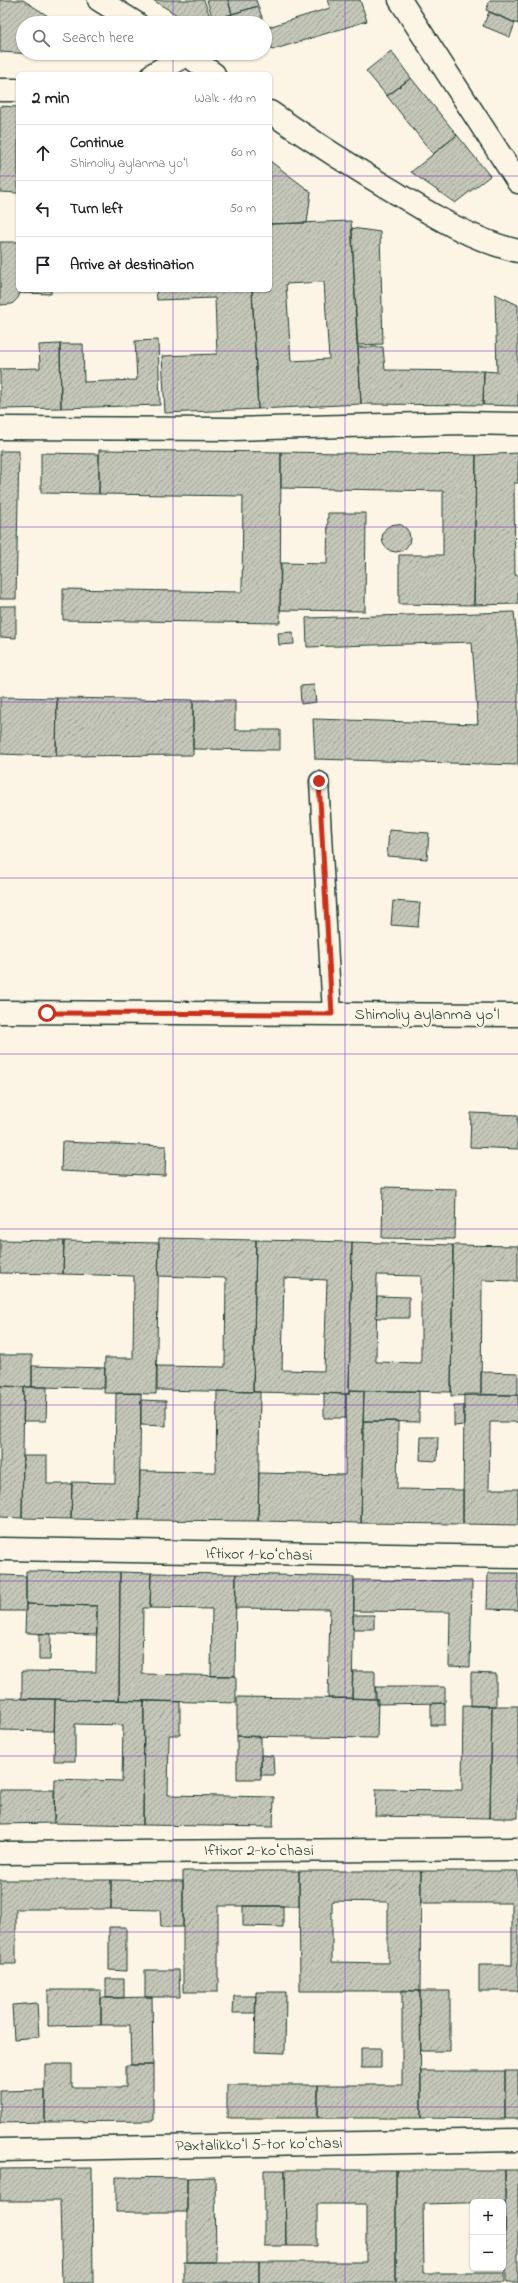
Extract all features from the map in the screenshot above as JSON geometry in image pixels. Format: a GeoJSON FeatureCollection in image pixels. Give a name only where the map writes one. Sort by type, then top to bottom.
{"type":"FeatureCollection","features":[{"type":"Feature","properties":{"kind":"street"},"geometry":{"type":"LineString","coordinates":[[99,0],[125,16]]}},
{"type":"Feature","properties":{"kind":"street"},"geometry":{"type":"LineString","coordinates":[[400,0],[518,182]]}},
{"type":"Feature","properties":{"kind":"street"},"geometry":{"type":"LineString","coordinates":[[156,72],[175,60]]}},
{"type":"Feature","properties":{"kind":"street"},"geometry":{"type":"LineString","coordinates":[[194,60],[211,72]]}},
{"type":"Feature","properties":{"kind":"street"},"geometry":{"type":"LineString","coordinates":[[0,90],[16,90]]}},
{"type":"Feature","properties":{"kind":"street"},"geometry":{"type":"LineString","coordinates":[[272,113],[330,153],[426,211],[472,236],[518,251]]}},
{"type":"Feature","properties":{"kind":"street"},"geometry":{"type":"LineString","coordinates":[[0,428],[233,429],[461,423],[518,424]]}},
{"type":"Feature","properties":{"kind":"street","name":"Shimoliy aylanma yoʻl"},"geometry":{"type":"LineString","coordinates":[[0,1012],[518,1015]]}},
{"type":"Feature","properties":{"kind":"street","name":"Iftixor 1-koʻchasi"},"geometry":{"type":"LineString","coordinates":[[0,1550],[518,1557]]}},
{"type":"Feature","properties":{"kind":"street","name":"Iftixor 2-koʻchasi"},"geometry":{"type":"LineString","coordinates":[[0,1853],[518,1849]]}},
{"type":"Feature","properties":{"kind":"street","name":"Paxtalikkoʻl 5-tor koʻchasi"},"geometry":{"type":"LineString","coordinates":[[0,2150],[518,2140]]}},
{"type":"Feature","properties":{"kind":"lane"},"geometry":{"type":"LineString","coordinates":[[319,781],[332,1014]]}},
{"type":"Feature","properties":{"kind":"building"},"geometry":{"type":"Polygon","coordinates":[[[0,0],[23,0],[48,16],[16,16],[16,53],[0,52],[0,0]]]}},
{"type":"Feature","properties":{"kind":"building"},"geometry":{"type":"Polygon","coordinates":[[[153,0],[204,0],[210,16],[179,16],[153,0]]]}},
{"type":"Feature","properties":{"kind":"building"},"geometry":{"type":"Polygon","coordinates":[[[207,0],[228,0],[232,14],[226,16],[212,16],[207,0]]]}},
{"type":"Feature","properties":{"kind":"building"},"geometry":{"type":"Polygon","coordinates":[[[228,0],[256,0],[258,6],[232,14],[228,0]]]}},
{"type":"Feature","properties":{"kind":"building"},"geometry":{"type":"Polygon","coordinates":[[[327,0],[360,0],[367,21],[272,50],[272,26],[330,8],[327,0]]]}},
{"type":"Feature","properties":{"kind":"building"},"geometry":{"type":"Polygon","coordinates":[[[490,0],[518,0],[518,24],[486,10],[490,0]]]}},
{"type":"Feature","properties":{"kind":"building"},"geometry":{"type":"Polygon","coordinates":[[[258,6],[262,16],[226,16],[258,6]]]}},
{"type":"Feature","properties":{"kind":"building"},"geometry":{"type":"Polygon","coordinates":[[[489,12],[515,23],[510,37],[483,26],[489,12]]]}},
{"type":"Feature","properties":{"kind":"building"},"geometry":{"type":"Polygon","coordinates":[[[391,51],[411,78],[387,96],[366,71],[391,51]]]}},
{"type":"Feature","properties":{"kind":"building"},"geometry":{"type":"Polygon","coordinates":[[[411,78],[457,135],[433,154],[387,96],[411,78]]]}},
{"type":"Feature","properties":{"kind":"building"},"geometry":{"type":"Polygon","coordinates":[[[0,106],[16,107],[16,193],[0,192],[0,106]]]}},
{"type":"Feature","properties":{"kind":"building"},"geometry":{"type":"Polygon","coordinates":[[[457,135],[490,176],[455,203],[411,172],[457,135]]]}},
{"type":"Feature","properties":{"kind":"building"},"geometry":{"type":"Polygon","coordinates":[[[272,163],[311,192],[307,223],[272,224],[272,163]]]}},
{"type":"Feature","properties":{"kind":"building"},"geometry":{"type":"Polygon","coordinates":[[[351,221],[361,404],[258,409],[252,292],[272,292],[272,224],[351,221]],[[324,282],[286,284],[291,361],[329,359],[324,282]]]}},
{"type":"Feature","properties":{"kind":"building"},"geometry":{"type":"Polygon","coordinates":[[[352,228],[380,232],[383,344],[357,345],[352,228]]]}},
{"type":"Feature","properties":{"kind":"building"},"geometry":{"type":"Polygon","coordinates":[[[0,242],[16,242],[16,292],[51,292],[51,294],[20,293],[18,298],[12,304],[0,305],[0,242]]]}},
{"type":"Feature","properties":{"kind":"building"},"geometry":{"type":"Polygon","coordinates":[[[156,292],[252,292],[258,409],[165,413],[162,356],[217,354],[215,298],[157,300],[156,292]]]}},
{"type":"Feature","properties":{"kind":"building"},"geometry":{"type":"Polygon","coordinates":[[[495,294],[518,305],[518,406],[483,405],[484,371],[497,372],[495,294]]]}},
{"type":"Feature","properties":{"kind":"building"},"geometry":{"type":"Polygon","coordinates":[[[158,340],[160,405],[61,408],[60,344],[83,344],[84,382],[137,380],[135,341],[158,340]]]}},
{"type":"Feature","properties":{"kind":"building"},"geometry":{"type":"Polygon","coordinates":[[[60,344],[61,408],[0,409],[0,369],[40,368],[39,345],[60,344]]]}},
{"type":"Feature","properties":{"kind":"building"},"geometry":{"type":"Polygon","coordinates":[[[358,347],[383,347],[385,370],[484,371],[483,405],[361,404],[358,347]]]}},
{"type":"Feature","properties":{"kind":"building"},"geometry":{"type":"Polygon","coordinates":[[[99,450],[281,452],[280,623],[63,620],[63,589],[242,592],[243,496],[99,494],[99,450]]]}},
{"type":"Feature","properties":{"kind":"building"},"geometry":{"type":"Polygon","coordinates":[[[0,451],[19,451],[16,599],[0,599],[0,451]]]}},
{"type":"Feature","properties":{"kind":"building"},"geometry":{"type":"Polygon","coordinates":[[[281,452],[476,455],[474,605],[399,604],[399,555],[443,555],[443,491],[281,488],[281,452]]]}},
{"type":"Feature","properties":{"kind":"building"},"geometry":{"type":"Polygon","coordinates":[[[41,453],[99,454],[99,494],[41,493],[41,453]]]}},
{"type":"Feature","properties":{"kind":"building"},"geometry":{"type":"Polygon","coordinates":[[[518,453],[518,483],[514,483],[515,575],[518,575],[518,604],[474,605],[476,455],[518,453]]]}},
{"type":"Feature","properties":{"kind":"building"},"geometry":{"type":"Polygon","coordinates":[[[328,513],[366,513],[365,611],[280,610],[281,563],[327,564],[328,513]]]}},
{"type":"Feature","properties":{"kind":"building"},"geometry":{"type":"Polygon","coordinates":[[[396,524],[406,528],[410,538],[406,548],[396,552],[386,548],[382,538],[386,528],[396,524]]]}},
{"type":"Feature","properties":{"kind":"building"},"geometry":{"type":"Polygon","coordinates":[[[0,606],[16,606],[16,638],[0,637],[0,606]]]}},
{"type":"Feature","properties":{"kind":"building"},"geometry":{"type":"Polygon","coordinates":[[[514,612],[518,647],[518,765],[315,759],[313,719],[478,724],[472,642],[307,647],[306,618],[514,612]]]}},
{"type":"Feature","properties":{"kind":"building"},"geometry":{"type":"Polygon","coordinates":[[[293,632],[294,644],[279,645],[278,633],[293,632]]]}},
{"type":"Feature","properties":{"kind":"building"},"geometry":{"type":"Polygon","coordinates":[[[314,685],[316,702],[301,704],[300,686],[314,685]]]}},
{"type":"Feature","properties":{"kind":"building"},"geometry":{"type":"Polygon","coordinates":[[[0,697],[57,698],[56,756],[0,754],[0,697]]]}},
{"type":"Feature","properties":{"kind":"building"},"geometry":{"type":"Polygon","coordinates":[[[57,698],[193,700],[193,755],[56,756],[57,698]]]}},
{"type":"Feature","properties":{"kind":"building"},"geometry":{"type":"Polygon","coordinates":[[[193,700],[235,700],[235,730],[280,730],[280,750],[193,749],[193,700]]]}},
{"type":"Feature","properties":{"kind":"building"},"geometry":{"type":"Polygon","coordinates":[[[389,830],[429,833],[427,859],[387,856],[389,830]]]}},
{"type":"Feature","properties":{"kind":"building"},"geometry":{"type":"Polygon","coordinates":[[[393,901],[420,903],[418,927],[391,925],[393,901]]]}},
{"type":"Feature","properties":{"kind":"building"},"geometry":{"type":"Polygon","coordinates":[[[471,1113],[518,1115],[518,1149],[470,1147],[471,1113]]]}},
{"type":"Feature","properties":{"kind":"building"},"geometry":{"type":"Polygon","coordinates":[[[62,1142],[166,1146],[165,1176],[61,1171],[62,1142]]]}},
{"type":"Feature","properties":{"kind":"building"},"geometry":{"type":"Polygon","coordinates":[[[383,1187],[456,1189],[455,1239],[382,1238],[383,1187]]]}},
{"type":"Feature","properties":{"kind":"building"},"geometry":{"type":"Polygon","coordinates":[[[159,1238],[256,1240],[253,1392],[157,1390],[157,1366],[225,1367],[226,1278],[158,1276],[159,1238]]]}},
{"type":"Feature","properties":{"kind":"building"},"geometry":{"type":"Polygon","coordinates":[[[0,1240],[64,1241],[63,1274],[0,1273],[0,1240]]]}},
{"type":"Feature","properties":{"kind":"building"},"geometry":{"type":"Polygon","coordinates":[[[256,1240],[352,1242],[349,1394],[253,1392],[256,1240]],[[284,1278],[282,1370],[324,1371],[327,1280],[284,1278]]]}},
{"type":"Feature","properties":{"kind":"building"},"geometry":{"type":"Polygon","coordinates":[[[64,1241],[159,1243],[156,1394],[104,1393],[105,1358],[133,1358],[134,1276],[63,1274],[64,1241]]]}},
{"type":"Feature","properties":{"kind":"building"},"geometry":{"type":"Polygon","coordinates":[[[352,1242],[453,1245],[451,1392],[349,1390],[352,1242]],[[377,1275],[376,1362],[421,1363],[421,1276],[377,1275]]]}},
{"type":"Feature","properties":{"kind":"building"},"geometry":{"type":"Polygon","coordinates":[[[453,1245],[518,1246],[518,1281],[482,1280],[481,1395],[451,1396],[453,1245]]]}},
{"type":"Feature","properties":{"kind":"building"},"geometry":{"type":"Polygon","coordinates":[[[377,1296],[409,1297],[409,1318],[376,1318],[377,1296]]]}},
{"type":"Feature","properties":{"kind":"building"},"geometry":{"type":"Polygon","coordinates":[[[0,1355],[32,1355],[32,1387],[0,1386],[0,1355]]]}},
{"type":"Feature","properties":{"kind":"building"},"geometry":{"type":"Polygon","coordinates":[[[32,1366],[105,1368],[105,1388],[32,1387],[32,1366]]]}},
{"type":"Feature","properties":{"kind":"building"},"geometry":{"type":"Polygon","coordinates":[[[481,1372],[518,1373],[518,1395],[481,1395],[481,1372]]]}},
{"type":"Feature","properties":{"kind":"building"},"geometry":{"type":"Polygon","coordinates":[[[0,1386],[24,1387],[22,1518],[0,1517],[0,1386]]]}},
{"type":"Feature","properties":{"kind":"building"},"geometry":{"type":"Polygon","coordinates":[[[24,1387],[47,1387],[46,1421],[23,1421],[24,1387]]]}},
{"type":"Feature","properties":{"kind":"building"},"geometry":{"type":"Polygon","coordinates":[[[349,1390],[364,1391],[361,1523],[258,1521],[259,1473],[345,1475],[346,1394],[349,1394],[349,1390]]]}},
{"type":"Feature","properties":{"kind":"building"},"geometry":{"type":"Polygon","coordinates":[[[217,1391],[260,1392],[258,1521],[139,1520],[140,1471],[216,1472],[217,1391]]]}},
{"type":"Feature","properties":{"kind":"building"},"geometry":{"type":"Polygon","coordinates":[[[364,1391],[419,1391],[419,1422],[363,1421],[364,1391]]]}},
{"type":"Feature","properties":{"kind":"building"},"geometry":{"type":"Polygon","coordinates":[[[116,1393],[141,1393],[139,1520],[71,1519],[72,1482],[115,1483],[116,1393]]]}},
{"type":"Feature","properties":{"kind":"building"},"geometry":{"type":"Polygon","coordinates":[[[324,1393],[346,1394],[346,1418],[324,1418],[324,1393]]]}},
{"type":"Feature","properties":{"kind":"building"},"geometry":{"type":"Polygon","coordinates":[[[464,1394],[518,1395],[518,1422],[490,1422],[489,1489],[518,1489],[518,1525],[463,1524],[464,1394]]]}},
{"type":"Feature","properties":{"kind":"building"},"geometry":{"type":"Polygon","coordinates":[[[141,1400],[166,1401],[166,1426],[141,1425],[141,1400]]]}},
{"type":"Feature","properties":{"kind":"building"},"geometry":{"type":"Polygon","coordinates":[[[454,1406],[464,1406],[464,1425],[454,1426],[454,1406]]]}},
{"type":"Feature","properties":{"kind":"building"},"geometry":{"type":"Polygon","coordinates":[[[363,1421],[398,1421],[397,1489],[463,1490],[463,1524],[361,1523],[363,1421]]]}},
{"type":"Feature","properties":{"kind":"building"},"geometry":{"type":"Polygon","coordinates":[[[421,1437],[438,1437],[437,1461],[420,1460],[421,1437]]]}},
{"type":"Feature","properties":{"kind":"building"},"geometry":{"type":"Polygon","coordinates":[[[23,1456],[47,1456],[47,1484],[72,1484],[71,1519],[22,1518],[23,1456]]]}},
{"type":"Feature","properties":{"kind":"building"},"geometry":{"type":"Polygon","coordinates":[[[26,1571],[120,1572],[119,1700],[22,1699],[22,1671],[96,1672],[97,1606],[26,1604],[26,1571]]]}},
{"type":"Feature","properties":{"kind":"building"},"geometry":{"type":"Polygon","coordinates":[[[120,1572],[151,1573],[150,1608],[143,1608],[142,1674],[236,1676],[236,1703],[119,1700],[120,1572]]]}},
{"type":"Feature","properties":{"kind":"building"},"geometry":{"type":"Polygon","coordinates":[[[151,1573],[236,1574],[235,1676],[211,1676],[212,1609],[150,1608],[151,1573]]]}},
{"type":"Feature","properties":{"kind":"building"},"geometry":{"type":"Polygon","coordinates":[[[488,1573],[518,1573],[518,1610],[487,1609],[488,1573]]]}},
{"type":"Feature","properties":{"kind":"building"},"geometry":{"type":"Polygon","coordinates":[[[236,1574],[354,1577],[352,1698],[328,1698],[330,1609],[235,1608],[236,1574]]]}},
{"type":"Feature","properties":{"kind":"building"},"geometry":{"type":"Polygon","coordinates":[[[0,1575],[26,1576],[26,1611],[0,1611],[0,1575]]]}},
{"type":"Feature","properties":{"kind":"building"},"geometry":{"type":"Polygon","coordinates":[[[354,1580],[472,1581],[470,1667],[449,1666],[450,1612],[354,1611],[354,1580]]]}},
{"type":"Feature","properties":{"kind":"building"},"geometry":{"type":"Polygon","coordinates":[[[26,1604],[97,1606],[97,1635],[25,1633],[26,1604]]]}},
{"type":"Feature","properties":{"kind":"building"},"geometry":{"type":"Polygon","coordinates":[[[353,1615],[374,1615],[374,1629],[353,1629],[353,1615]]]}},
{"type":"Feature","properties":{"kind":"building"},"geometry":{"type":"Polygon","coordinates":[[[39,1634],[51,1634],[50,1660],[39,1660],[39,1634]]]}},
{"type":"Feature","properties":{"kind":"building"},"geometry":{"type":"Polygon","coordinates":[[[353,1671],[375,1671],[375,1699],[352,1698],[353,1671]]]}},
{"type":"Feature","properties":{"kind":"building"},"geometry":{"type":"Polygon","coordinates":[[[471,1673],[496,1674],[496,1706],[471,1706],[471,1673]]]}},
{"type":"Feature","properties":{"kind":"building"},"geometry":{"type":"Polygon","coordinates":[[[375,1687],[445,1687],[445,1703],[377,1704],[375,1687]]]}},
{"type":"Feature","properties":{"kind":"building"},"geometry":{"type":"Polygon","coordinates":[[[237,1697],[378,1699],[377,1738],[237,1736],[237,1697]]]}},
{"type":"Feature","properties":{"kind":"building"},"geometry":{"type":"Polygon","coordinates":[[[0,1698],[55,1699],[54,1731],[0,1730],[0,1698]]]}},
{"type":"Feature","properties":{"kind":"building"},"geometry":{"type":"Polygon","coordinates":[[[55,1699],[144,1701],[143,1825],[54,1823],[55,1779],[122,1781],[123,1725],[75,1724],[75,1761],[54,1761],[55,1699]]]}},
{"type":"Feature","properties":{"kind":"building"},"geometry":{"type":"Polygon","coordinates":[[[144,1701],[180,1702],[180,1735],[169,1735],[168,1795],[274,1797],[273,1827],[143,1825],[144,1701]]]}},
{"type":"Feature","properties":{"kind":"building"},"geometry":{"type":"Polygon","coordinates":[[[445,1703],[445,1725],[431,1725],[431,1704],[445,1703]]]}},
{"type":"Feature","properties":{"kind":"building"},"geometry":{"type":"Polygon","coordinates":[[[463,1705],[492,1706],[490,1818],[375,1816],[376,1789],[462,1790],[463,1705]]]}},
{"type":"Feature","properties":{"kind":"building"},"geometry":{"type":"Polygon","coordinates":[[[492,1706],[518,1706],[518,1818],[490,1818],[492,1706]]]}},
{"type":"Feature","properties":{"kind":"building"},"geometry":{"type":"Polygon","coordinates":[[[237,1736],[261,1737],[261,1779],[237,1779],[237,1736]]]}},
{"type":"Feature","properties":{"kind":"building"},"geometry":{"type":"Polygon","coordinates":[[[261,1755],[273,1756],[274,1775],[261,1775],[261,1755]]]}},
{"type":"Feature","properties":{"kind":"building"},"geometry":{"type":"Polygon","coordinates":[[[0,1790],[54,1790],[54,1823],[0,1824],[0,1790]]]}},
{"type":"Feature","properties":{"kind":"building"},"geometry":{"type":"Polygon","coordinates":[[[183,1871],[299,1871],[299,1906],[218,1906],[218,1992],[183,1992],[183,1871]]]}},
{"type":"Feature","properties":{"kind":"building"},"geometry":{"type":"Polygon","coordinates":[[[299,1871],[421,1871],[420,1991],[300,1991],[299,1871]],[[332,1901],[332,1962],[388,1963],[388,1902],[332,1901]]]}},
{"type":"Feature","properties":{"kind":"building"},"geometry":{"type":"Polygon","coordinates":[[[421,1871],[518,1871],[518,1991],[479,1991],[479,1965],[512,1965],[512,1903],[421,1903],[421,1871]]]}},
{"type":"Feature","properties":{"kind":"building"},"geometry":{"type":"Polygon","coordinates":[[[0,1880],[111,1880],[111,1909],[16,1909],[16,1964],[0,1964],[0,1880]]]}},
{"type":"Feature","properties":{"kind":"building"},"geometry":{"type":"Polygon","coordinates":[[[111,1880],[183,1881],[183,1927],[161,1927],[160,1910],[111,1909],[111,1880]]]}},
{"type":"Feature","properties":{"kind":"building"},"geometry":{"type":"Polygon","coordinates":[[[243,1906],[283,1906],[283,1927],[243,1926],[243,1906]]]}},
{"type":"Feature","properties":{"kind":"building"},"geometry":{"type":"Polygon","coordinates":[[[109,1927],[126,1927],[126,1971],[109,1970],[109,1927]]]}},
{"type":"Feature","properties":{"kind":"building"},"geometry":{"type":"Polygon","coordinates":[[[145,1970],[179,1970],[180,1997],[145,1997],[145,1970]]]}},
{"type":"Feature","properties":{"kind":"building"},"geometry":{"type":"Polygon","coordinates":[[[106,1979],[124,1979],[124,1998],[106,1998],[106,1979]]]}},
{"type":"Feature","properties":{"kind":"building"},"geometry":{"type":"Polygon","coordinates":[[[48,1990],[101,1990],[101,2025],[48,2026],[48,1990]]]}},
{"type":"Feature","properties":{"kind":"building"},"geometry":{"type":"Polygon","coordinates":[[[402,1990],[420,1991],[421,2118],[318,2118],[318,2085],[402,2085],[402,1990]]]}},
{"type":"Feature","properties":{"kind":"building"},"geometry":{"type":"Polygon","coordinates":[[[420,1991],[450,1991],[450,2051],[421,2051],[420,1991]]]}},
{"type":"Feature","properties":{"kind":"building"},"geometry":{"type":"Polygon","coordinates":[[[256,1992],[286,1992],[285,2053],[255,2052],[256,1992]]]}},
{"type":"Feature","properties":{"kind":"building"},"geometry":{"type":"Polygon","coordinates":[[[234,1996],[256,1996],[255,2013],[233,2013],[234,1996]]]}},
{"type":"Feature","properties":{"kind":"building"},"geometry":{"type":"Polygon","coordinates":[[[152,1997],[153,2065],[131,2065],[130,2025],[101,2025],[101,1998],[152,1997]]]}},
{"type":"Feature","properties":{"kind":"building"},"geometry":{"type":"Polygon","coordinates":[[[37,2003],[39,2037],[14,2039],[12,2005],[37,2003]]]}},
{"type":"Feature","properties":{"kind":"building"},"geometry":{"type":"Polygon","coordinates":[[[361,2048],[381,2048],[381,2068],[361,2068],[361,2048]]]}},
{"type":"Feature","properties":{"kind":"building"},"geometry":{"type":"Polygon","coordinates":[[[45,2064],[72,2064],[72,2087],[126,2087],[126,2065],[153,2065],[153,2121],[45,2122],[45,2064]]]}},
{"type":"Feature","properties":{"kind":"building"},"geometry":{"type":"Polygon","coordinates":[[[421,2071],[505,2071],[505,2119],[421,2118],[421,2071]]]}},
{"type":"Feature","properties":{"kind":"building"},"geometry":{"type":"Polygon","coordinates":[[[505,2071],[518,2071],[518,2119],[505,2119],[505,2071]]]}},
{"type":"Feature","properties":{"kind":"building"},"geometry":{"type":"Polygon","coordinates":[[[227,2085],[318,2085],[318,2118],[227,2118],[227,2085]]]}},
{"type":"Feature","properties":{"kind":"building"},"geometry":{"type":"Polygon","coordinates":[[[45,2090],[45,2122],[0,2123],[0,2091],[45,2090]]]}},
{"type":"Feature","properties":{"kind":"building"},"geometry":{"type":"Polygon","coordinates":[[[92,2168],[93,2283],[62,2283],[60,2201],[0,2201],[0,2169],[92,2168]]]}},
{"type":"Feature","properties":{"kind":"building"},"geometry":{"type":"Polygon","coordinates":[[[264,2170],[285,2170],[286,2246],[264,2246],[264,2170]]]}},
{"type":"Feature","properties":{"kind":"building"},"geometry":{"type":"Polygon","coordinates":[[[285,2170],[396,2170],[396,2283],[259,2283],[259,2262],[366,2262],[366,2204],[317,2204],[317,2246],[286,2246],[285,2170]]]}},
{"type":"Feature","properties":{"kind":"building"},"geometry":{"type":"Polygon","coordinates":[[[396,2170],[505,2170],[505,2199],[470,2199],[470,2203],[423,2204],[424,2273],[504,2273],[504,2283],[396,2283],[396,2170]]]}},
{"type":"Feature","properties":{"kind":"building"},"geometry":{"type":"Polygon","coordinates":[[[505,2170],[518,2170],[518,2283],[506,2283],[505,2170]]]}},
{"type":"Feature","properties":{"kind":"building"},"geometry":{"type":"Polygon","coordinates":[[[116,2177],[187,2178],[187,2212],[116,2212],[116,2177]]]}},
{"type":"Feature","properties":{"kind":"building"},"geometry":{"type":"Polygon","coordinates":[[[215,2177],[216,2262],[187,2262],[187,2178],[215,2177]]]}},
{"type":"Feature","properties":{"kind":"building"},"geometry":{"type":"Polygon","coordinates":[[[184,2262],[259,2262],[259,2283],[184,2283],[184,2262]]]}},
{"type":"Feature","properties":{"kind":"route"},"geometry":{"type":"LineString","coordinates":[[47,1013],[332,1014],[319,781]]}}]}
